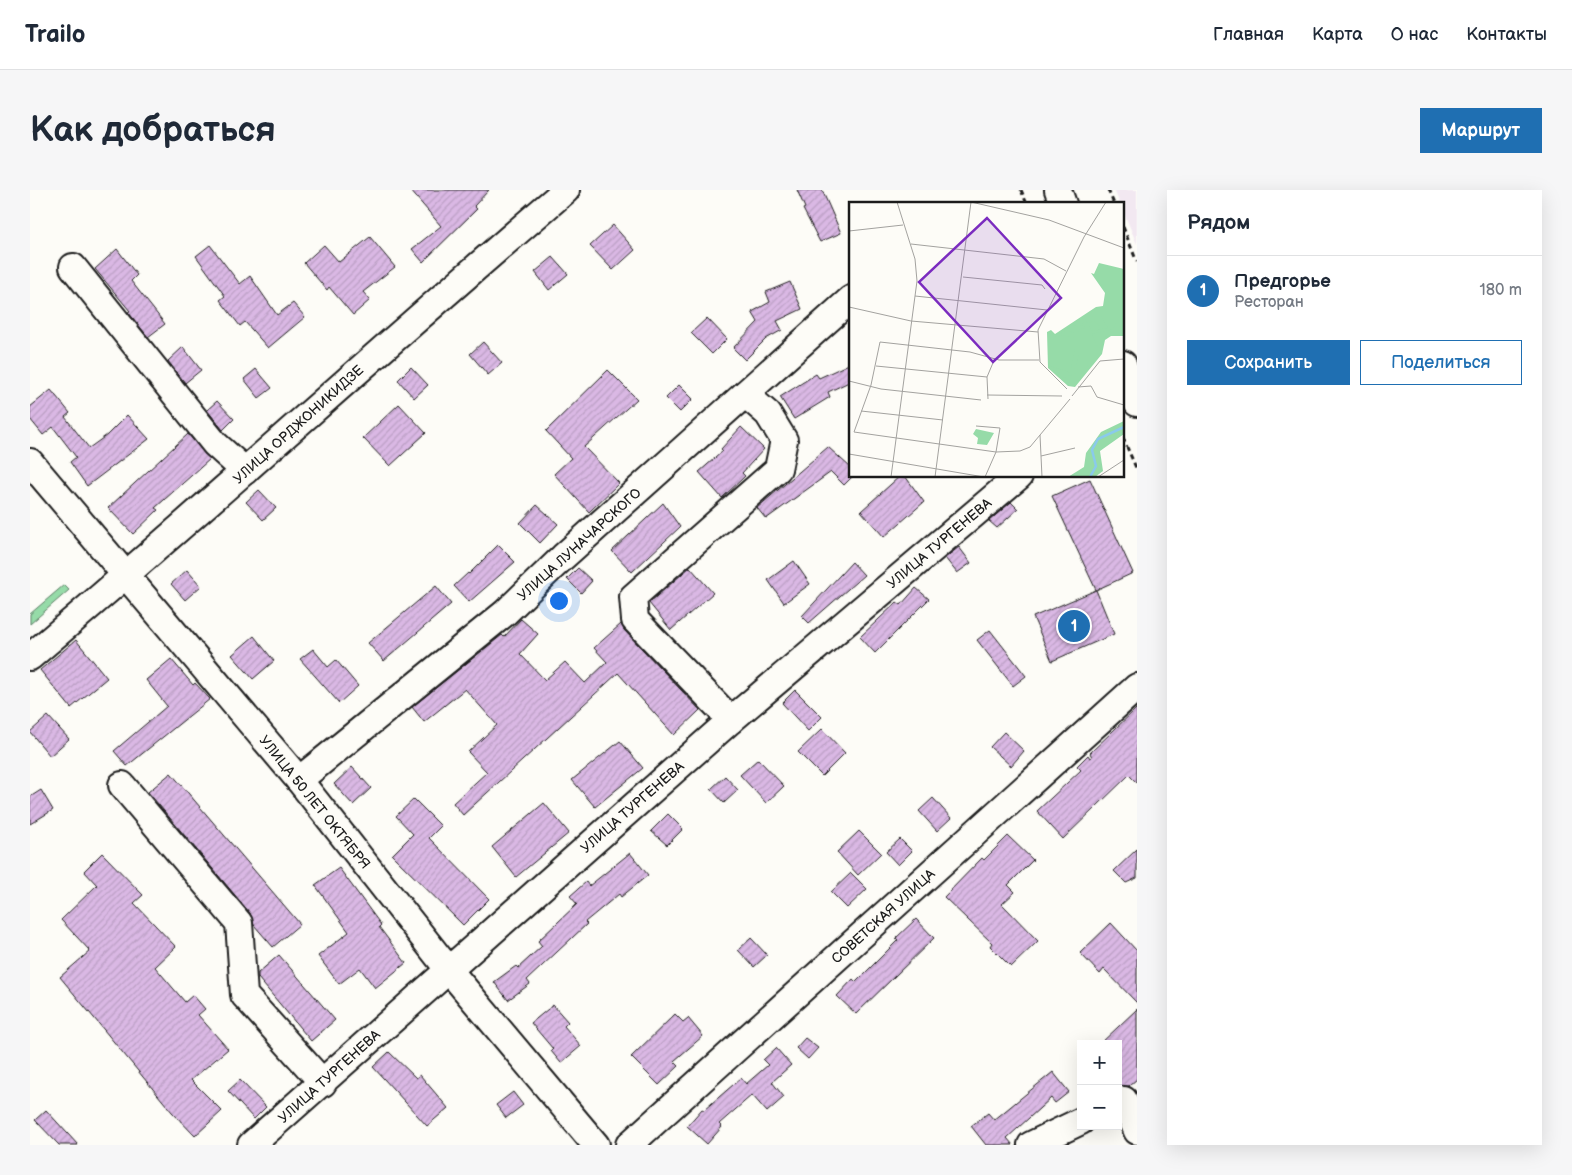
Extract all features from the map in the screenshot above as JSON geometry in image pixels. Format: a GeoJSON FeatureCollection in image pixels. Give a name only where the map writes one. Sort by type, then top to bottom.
{"type":"FeatureCollection","features":[{"type":"Feature","properties":{"kind":"street","name":"УЛИЦА ОРДЖОНИКИДЗЕ"},"geometry":{"type":"LineString","coordinates":[[30,657],[128,575],[442,295],[566,190]]}},
{"type":"Feature","properties":{"kind":"street"},"geometry":{"type":"LineString","coordinates":[[1058,190],[1062,202]]}},
{"type":"Feature","properties":{"kind":"street"},"geometry":{"type":"LineString","coordinates":[[73,267],[215,444],[245,471]]}},
{"type":"Feature","properties":{"kind":"street","name":"УЛИЦА ЛУНАЧАРСКОГО"},"geometry":{"type":"LineString","coordinates":[[299,780],[504,613],[849,301]]}},
{"type":"Feature","properties":{"kind":"street"},"geometry":{"type":"LineString","coordinates":[[731,720],[635,620],[633,597],[778,469],[784,440],[768,414],[745,394]]}},
{"type":"Feature","properties":{"kind":"street","name":"УЛИЦА 50 ЛЕТ ОКТЯБРЯ"},"geometry":{"type":"LineString","coordinates":[[30,462],[128,575],[299,780],[448,969],[596,1145]]}},
{"type":"Feature","properties":{"kind":"street","name":"УЛИЦА ТУРГЕНЕВА"},"geometry":{"type":"LineString","coordinates":[[251,1145],[731,720],[1017,478]]}},
{"type":"Feature","properties":{"kind":"street","name":"СОВЕТСКАЯ УЛИЦА"},"geometry":{"type":"LineString","coordinates":[[628,1145],[1137,687]]}},
{"type":"Feature","properties":{"kind":"street"},"geometry":{"type":"LineString","coordinates":[[122,786],[239,923],[244,995],[323,1083]]}},
{"type":"Feature","properties":{"kind":"street"},"geometry":{"type":"LineString","coordinates":[[1126,1099],[1137,1131]]}},
{"type":"Feature","properties":{"kind":"street"},"geometry":{"type":"LineString","coordinates":[[1031,1145],[1077,1123]]}},
{"type":"Feature","properties":{"kind":"path"},"geometry":{"type":"LineString","coordinates":[[1022,190],[1026,202]]}},
{"type":"Feature","properties":{"kind":"path"},"geometry":{"type":"LineString","coordinates":[[1108,190],[1113,202]]}},
{"type":"Feature","properties":{"kind":"path"},"geometry":{"type":"LineString","coordinates":[[1124,230],[1137,262]]}},
{"type":"Feature","properties":{"kind":"path"},"geometry":{"type":"LineString","coordinates":[[1124,440],[1137,470]]}},
{"type":"Feature","properties":{"kind":"shaded area"},"geometry":{"type":"Polygon","coordinates":[[[1114,190],[1137,190],[1137,244],[1124,213],[1124,202],[1119,202],[1114,190]]]}},
{"type":"Feature","properties":{"kind":"green space"},"geometry":{"type":"Polygon","coordinates":[[[64,585],[69,590],[30,624],[30,614],[64,585]]]}},
{"type":"Feature","properties":{"kind":"building"},"geometry":{"type":"Polygon","coordinates":[[[410,190],[489,190],[474,206],[477,209],[423,262],[412,249],[441,226],[410,190]]]}},
{"type":"Feature","properties":{"kind":"building"},"geometry":{"type":"Polygon","coordinates":[[[797,190],[822,190],[841,233],[820,242],[803,209],[805,208],[797,190]]]}},
{"type":"Feature","properties":{"kind":"building"},"geometry":{"type":"Polygon","coordinates":[[[613,225],[635,250],[613,270],[590,246],[613,225]]]}},
{"type":"Feature","properties":{"kind":"building"},"geometry":{"type":"Polygon","coordinates":[[[370,237],[395,267],[363,292],[370,300],[353,315],[329,287],[327,290],[304,263],[324,245],[339,262],[370,237]]]}},
{"type":"Feature","properties":{"kind":"building"},"geometry":{"type":"Polygon","coordinates":[[[210,245],[240,284],[250,276],[277,315],[293,303],[305,317],[268,348],[245,322],[240,326],[220,300],[225,296],[196,256],[210,245]]]}},
{"type":"Feature","properties":{"kind":"building"},"geometry":{"type":"Polygon","coordinates":[[[117,249],[137,275],[131,281],[165,324],[148,337],[128,312],[130,311],[95,269],[117,249]]]}},
{"type":"Feature","properties":{"kind":"building"},"geometry":{"type":"Polygon","coordinates":[[[553,257],[568,274],[549,290],[535,272],[553,257]]]}},
{"type":"Feature","properties":{"kind":"building"},"geometry":{"type":"Polygon","coordinates":[[[790,282],[802,309],[777,321],[782,330],[766,339],[745,360],[733,348],[758,322],[752,312],[770,302],[766,292],[790,282]]]}},
{"type":"Feature","properties":{"kind":"building"},"geometry":{"type":"Polygon","coordinates":[[[707,318],[727,339],[712,354],[691,333],[707,318]]]}},
{"type":"Feature","properties":{"kind":"building"},"geometry":{"type":"Polygon","coordinates":[[[483,342],[502,363],[488,375],[470,354],[483,342]]]}},
{"type":"Feature","properties":{"kind":"building"},"geometry":{"type":"Polygon","coordinates":[[[183,347],[201,370],[185,383],[168,361],[183,347]]]}},
{"type":"Feature","properties":{"kind":"building"},"geometry":{"type":"Polygon","coordinates":[[[849,364],[849,382],[828,392],[830,397],[794,419],[780,397],[816,374],[819,378],[849,364]]]}},
{"type":"Feature","properties":{"kind":"building"},"geometry":{"type":"Polygon","coordinates":[[[411,367],[428,385],[414,398],[398,380],[411,367]]]}},
{"type":"Feature","properties":{"kind":"building"},"geometry":{"type":"Polygon","coordinates":[[[256,369],[272,388],[259,398],[244,379],[256,369]]]}},
{"type":"Feature","properties":{"kind":"building"},"geometry":{"type":"Polygon","coordinates":[[[608,370],[637,399],[584,447],[619,483],[589,512],[554,474],[571,458],[546,431],[608,370]]]}},
{"type":"Feature","properties":{"kind":"building"},"geometry":{"type":"Polygon","coordinates":[[[679,385],[693,399],[680,412],[666,398],[679,385]]]}},
{"type":"Feature","properties":{"kind":"building"},"geometry":{"type":"Polygon","coordinates":[[[51,390],[70,413],[65,417],[89,448],[107,435],[127,415],[149,439],[87,486],[70,462],[76,457],[53,427],[43,435],[30,419],[30,407],[51,390]]]}},
{"type":"Feature","properties":{"kind":"building"},"geometry":{"type":"Polygon","coordinates":[[[217,401],[234,419],[223,430],[207,410],[217,401]]]}},
{"type":"Feature","properties":{"kind":"building"},"geometry":{"type":"Polygon","coordinates":[[[399,404],[426,433],[390,466],[363,438],[399,404]]]}},
{"type":"Feature","properties":{"kind":"building"},"geometry":{"type":"Polygon","coordinates":[[[741,427],[764,449],[742,473],[745,476],[722,498],[699,472],[723,451],[721,449],[741,427]]]}},
{"type":"Feature","properties":{"kind":"building"},"geometry":{"type":"Polygon","coordinates":[[[188,434],[210,459],[155,508],[158,510],[133,534],[108,508],[188,434]]]}},
{"type":"Feature","properties":{"kind":"building"},"geometry":{"type":"Polygon","coordinates":[[[828,447],[849,466],[849,478],[851,478],[844,485],[831,472],[766,519],[757,508],[828,447]]]}},
{"type":"Feature","properties":{"kind":"building"},"geometry":{"type":"Polygon","coordinates":[[[898,478],[906,478],[924,502],[884,537],[861,511],[898,478]]]}},
{"type":"Feature","properties":{"kind":"building"},"geometry":{"type":"Polygon","coordinates":[[[1090,479],[1133,573],[1096,590],[1052,496],[1090,479]]]}},
{"type":"Feature","properties":{"kind":"building"},"geometry":{"type":"Polygon","coordinates":[[[259,490],[276,508],[263,520],[246,502],[259,490]]]}},
{"type":"Feature","properties":{"kind":"building"},"geometry":{"type":"Polygon","coordinates":[[[1011,502],[1018,509],[997,528],[989,521],[1011,502]]]}},
{"type":"Feature","properties":{"kind":"building"},"geometry":{"type":"Polygon","coordinates":[[[663,503],[680,527],[632,572],[612,551],[663,503]]]}},
{"type":"Feature","properties":{"kind":"building"},"geometry":{"type":"Polygon","coordinates":[[[537,505],[558,524],[540,543],[520,523],[537,505]]]}},
{"type":"Feature","properties":{"kind":"building"},"geometry":{"type":"Polygon","coordinates":[[[498,545],[515,562],[469,602],[454,586],[498,545]]]}},
{"type":"Feature","properties":{"kind":"building"},"geometry":{"type":"Polygon","coordinates":[[[959,547],[971,563],[957,573],[945,558],[959,547]]]}},
{"type":"Feature","properties":{"kind":"building"},"geometry":{"type":"Polygon","coordinates":[[[794,561],[810,584],[784,603],[768,580],[794,561]]]}},
{"type":"Feature","properties":{"kind":"building"},"geometry":{"type":"Polygon","coordinates":[[[852,562],[864,575],[809,623],[802,616],[852,562]]]}},
{"type":"Feature","properties":{"kind":"building"},"geometry":{"type":"Polygon","coordinates":[[[690,567],[713,593],[671,630],[649,603],[690,567]]]}},
{"type":"Feature","properties":{"kind":"building"},"geometry":{"type":"Polygon","coordinates":[[[578,568],[592,581],[581,593],[567,579],[578,568]]]}},
{"type":"Feature","properties":{"kind":"building"},"geometry":{"type":"Polygon","coordinates":[[[187,570],[201,586],[185,600],[171,584],[187,570]]]}},
{"type":"Feature","properties":{"kind":"building"},"geometry":{"type":"Polygon","coordinates":[[[436,586],[451,604],[384,661],[368,643],[436,586]]]}},
{"type":"Feature","properties":{"kind":"building"},"geometry":{"type":"Polygon","coordinates":[[[916,588],[929,599],[875,653],[860,637],[897,602],[901,605],[916,588]]]}},
{"type":"Feature","properties":{"kind":"building"},"geometry":{"type":"Polygon","coordinates":[[[1096,590],[1114,634],[1052,661],[1033,617],[1096,590]]]}},
{"type":"Feature","properties":{"kind":"building"},"geometry":{"type":"Polygon","coordinates":[[[521,619],[538,634],[520,654],[545,680],[565,662],[585,683],[607,662],[594,648],[621,624],[624,630],[700,710],[674,735],[618,673],[463,815],[453,803],[487,772],[468,752],[497,725],[465,689],[424,722],[412,707],[502,635],[504,637],[521,619]]]}},
{"type":"Feature","properties":{"kind":"building"},"geometry":{"type":"Polygon","coordinates":[[[990,630],[1026,676],[1013,686],[977,640],[990,630]]]}},
{"type":"Feature","properties":{"kind":"building"},"geometry":{"type":"Polygon","coordinates":[[[254,636],[274,661],[253,679],[232,655],[254,636]]]}},
{"type":"Feature","properties":{"kind":"building"},"geometry":{"type":"Polygon","coordinates":[[[76,640],[107,678],[71,708],[40,670],[76,640]]]}},
{"type":"Feature","properties":{"kind":"building"},"geometry":{"type":"Polygon","coordinates":[[[313,649],[328,667],[336,660],[358,686],[339,703],[300,659],[313,649]]]}},
{"type":"Feature","properties":{"kind":"building"},"geometry":{"type":"Polygon","coordinates":[[[171,659],[193,685],[195,683],[210,699],[127,766],[114,751],[167,706],[146,680],[171,659]]]}},
{"type":"Feature","properties":{"kind":"building"},"geometry":{"type":"Polygon","coordinates":[[[795,690],[822,717],[808,731],[782,703],[795,690]]]}},
{"type":"Feature","properties":{"kind":"building"},"geometry":{"type":"Polygon","coordinates":[[[1137,708],[1137,783],[1129,775],[1063,839],[1037,811],[1081,770],[1077,766],[1088,755],[1090,758],[1092,757],[1090,753],[1137,708]]]}},
{"type":"Feature","properties":{"kind":"building"},"geometry":{"type":"Polygon","coordinates":[[[48,716],[69,739],[50,756],[30,732],[48,716]]]}},
{"type":"Feature","properties":{"kind":"building"},"geometry":{"type":"Polygon","coordinates":[[[822,729],[845,753],[822,776],[798,752],[822,729]]]}},
{"type":"Feature","properties":{"kind":"building"},"geometry":{"type":"Polygon","coordinates":[[[1004,732],[1024,751],[1011,766],[990,747],[1004,732]]]}},
{"type":"Feature","properties":{"kind":"building"},"geometry":{"type":"Polygon","coordinates":[[[620,741],[643,768],[595,807],[572,780],[620,741]]]}},
{"type":"Feature","properties":{"kind":"building"},"geometry":{"type":"Polygon","coordinates":[[[758,759],[784,786],[766,803],[740,775],[758,759]]]}},
{"type":"Feature","properties":{"kind":"building"},"geometry":{"type":"Polygon","coordinates":[[[352,767],[371,788],[353,805],[334,784],[352,767]]]}},
{"type":"Feature","properties":{"kind":"building"},"geometry":{"type":"Polygon","coordinates":[[[171,773],[300,924],[273,947],[254,925],[250,913],[148,792],[171,773]]]}},
{"type":"Feature","properties":{"kind":"building"},"geometry":{"type":"Polygon","coordinates":[[[725,776],[738,790],[724,803],[711,789],[725,776]]]}},
{"type":"Feature","properties":{"kind":"building"},"geometry":{"type":"Polygon","coordinates":[[[41,790],[53,810],[30,824],[30,797],[41,790]]]}},
{"type":"Feature","properties":{"kind":"building"},"geometry":{"type":"Polygon","coordinates":[[[933,798],[951,818],[937,831],[919,811],[933,798]]]}},
{"type":"Feature","properties":{"kind":"building"},"geometry":{"type":"Polygon","coordinates":[[[414,799],[441,826],[429,838],[489,899],[463,925],[392,855],[413,834],[396,816],[414,799]]]}},
{"type":"Feature","properties":{"kind":"building"},"geometry":{"type":"Polygon","coordinates":[[[544,803],[569,833],[516,877],[492,847],[544,803]]]}},
{"type":"Feature","properties":{"kind":"building"},"geometry":{"type":"Polygon","coordinates":[[[668,814],[683,829],[667,845],[651,831],[668,814]]]}},
{"type":"Feature","properties":{"kind":"building"},"geometry":{"type":"Polygon","coordinates":[[[859,831],[881,853],[858,875],[837,852],[859,831]]]}},
{"type":"Feature","properties":{"kind":"building"},"geometry":{"type":"Polygon","coordinates":[[[1008,836],[1033,860],[1008,885],[1015,892],[1002,904],[1038,941],[1011,967],[990,946],[992,943],[944,897],[982,858],[984,860],[1008,836]]]}},
{"type":"Feature","properties":{"kind":"building"},"geometry":{"type":"Polygon","coordinates":[[[900,839],[912,851],[898,865],[886,852],[900,839]]]}},
{"type":"Feature","properties":{"kind":"building"},"geometry":{"type":"Polygon","coordinates":[[[1137,849],[1137,878],[1126,883],[1114,871],[1137,849]]]}},
{"type":"Feature","properties":{"kind":"building"},"geometry":{"type":"Polygon","coordinates":[[[102,853],[143,895],[134,903],[176,947],[155,967],[185,1002],[193,995],[205,1009],[198,1015],[228,1049],[191,1080],[222,1111],[195,1136],[172,1112],[60,977],[90,951],[61,920],[97,885],[84,871],[102,853]]]}},
{"type":"Feature","properties":{"kind":"building"},"geometry":{"type":"Polygon","coordinates":[[[630,853],[648,875],[621,897],[619,894],[585,922],[587,924],[527,980],[530,984],[508,1000],[494,982],[516,966],[518,968],[542,946],[538,941],[577,904],[570,896],[586,882],[589,886],[630,853]]]}},
{"type":"Feature","properties":{"kind":"building"},"geometry":{"type":"Polygon","coordinates":[[[339,868],[406,963],[375,988],[360,968],[339,984],[318,956],[349,932],[315,885],[339,868]]]}},
{"type":"Feature","properties":{"kind":"building"},"geometry":{"type":"Polygon","coordinates":[[[851,873],[867,889],[847,908],[831,892],[851,873]]]}},
{"type":"Feature","properties":{"kind":"building"},"geometry":{"type":"Polygon","coordinates":[[[916,919],[934,938],[856,1014],[837,996],[853,979],[856,982],[916,919]]]}},
{"type":"Feature","properties":{"kind":"building"},"geometry":{"type":"Polygon","coordinates":[[[1111,923],[1137,951],[1137,1003],[1104,969],[1100,974],[1080,953],[1111,923]]]}},
{"type":"Feature","properties":{"kind":"building"},"geometry":{"type":"Polygon","coordinates":[[[751,938],[767,955],[754,967],[738,950],[751,938]]]}},
{"type":"Feature","properties":{"kind":"building"},"geometry":{"type":"Polygon","coordinates":[[[279,955],[335,1020],[311,1041],[258,978],[258,973],[279,955]]]}},
{"type":"Feature","properties":{"kind":"building"},"geometry":{"type":"Polygon","coordinates":[[[553,1005],[568,1022],[564,1026],[581,1046],[561,1063],[551,1051],[553,1049],[531,1023],[553,1005]]]}},
{"type":"Feature","properties":{"kind":"building"},"geometry":{"type":"Polygon","coordinates":[[[1137,1009],[1137,1079],[1129,1086],[1122,1086],[1122,1040],[1104,1040],[1137,1009]]]}},
{"type":"Feature","properties":{"kind":"building"},"geometry":{"type":"Polygon","coordinates":[[[675,1014],[683,1022],[688,1018],[703,1036],[674,1061],[679,1066],[659,1085],[631,1057],[675,1014]]]}},
{"type":"Feature","properties":{"kind":"building"},"geometry":{"type":"Polygon","coordinates":[[[805,1038],[818,1048],[808,1059],[796,1048],[805,1038]]]}},
{"type":"Feature","properties":{"kind":"building"},"geometry":{"type":"Polygon","coordinates":[[[776,1048],[791,1065],[772,1082],[784,1097],[767,1112],[752,1095],[719,1124],[722,1127],[707,1144],[687,1126],[702,1109],[704,1110],[741,1078],[746,1084],[768,1065],[763,1060],[776,1048]]]}},
{"type":"Feature","properties":{"kind":"building"},"geometry":{"type":"Polygon","coordinates":[[[389,1052],[416,1078],[420,1075],[448,1108],[427,1126],[373,1067],[389,1052]]]}},
{"type":"Feature","properties":{"kind":"building"},"geometry":{"type":"Polygon","coordinates":[[[1053,1072],[1069,1092],[1055,1103],[1051,1098],[1007,1138],[1013,1145],[986,1145],[971,1126],[988,1113],[994,1120],[1053,1072]]]}},
{"type":"Feature","properties":{"kind":"building"},"geometry":{"type":"Polygon","coordinates":[[[240,1080],[266,1107],[254,1119],[228,1091],[240,1080]]]}},
{"type":"Feature","properties":{"kind":"building"},"geometry":{"type":"Polygon","coordinates":[[[513,1092],[523,1105],[506,1118],[496,1105],[513,1092]]]}},
{"type":"Feature","properties":{"kind":"building"},"geometry":{"type":"Polygon","coordinates":[[[46,1110],[78,1145],[59,1145],[35,1120],[46,1110]]]}},
{"type":"Feature","properties":{"kind":"place","name":"Предгорье"},"geometry":{"type":"Point","coordinates":[1074,626]}}]}
